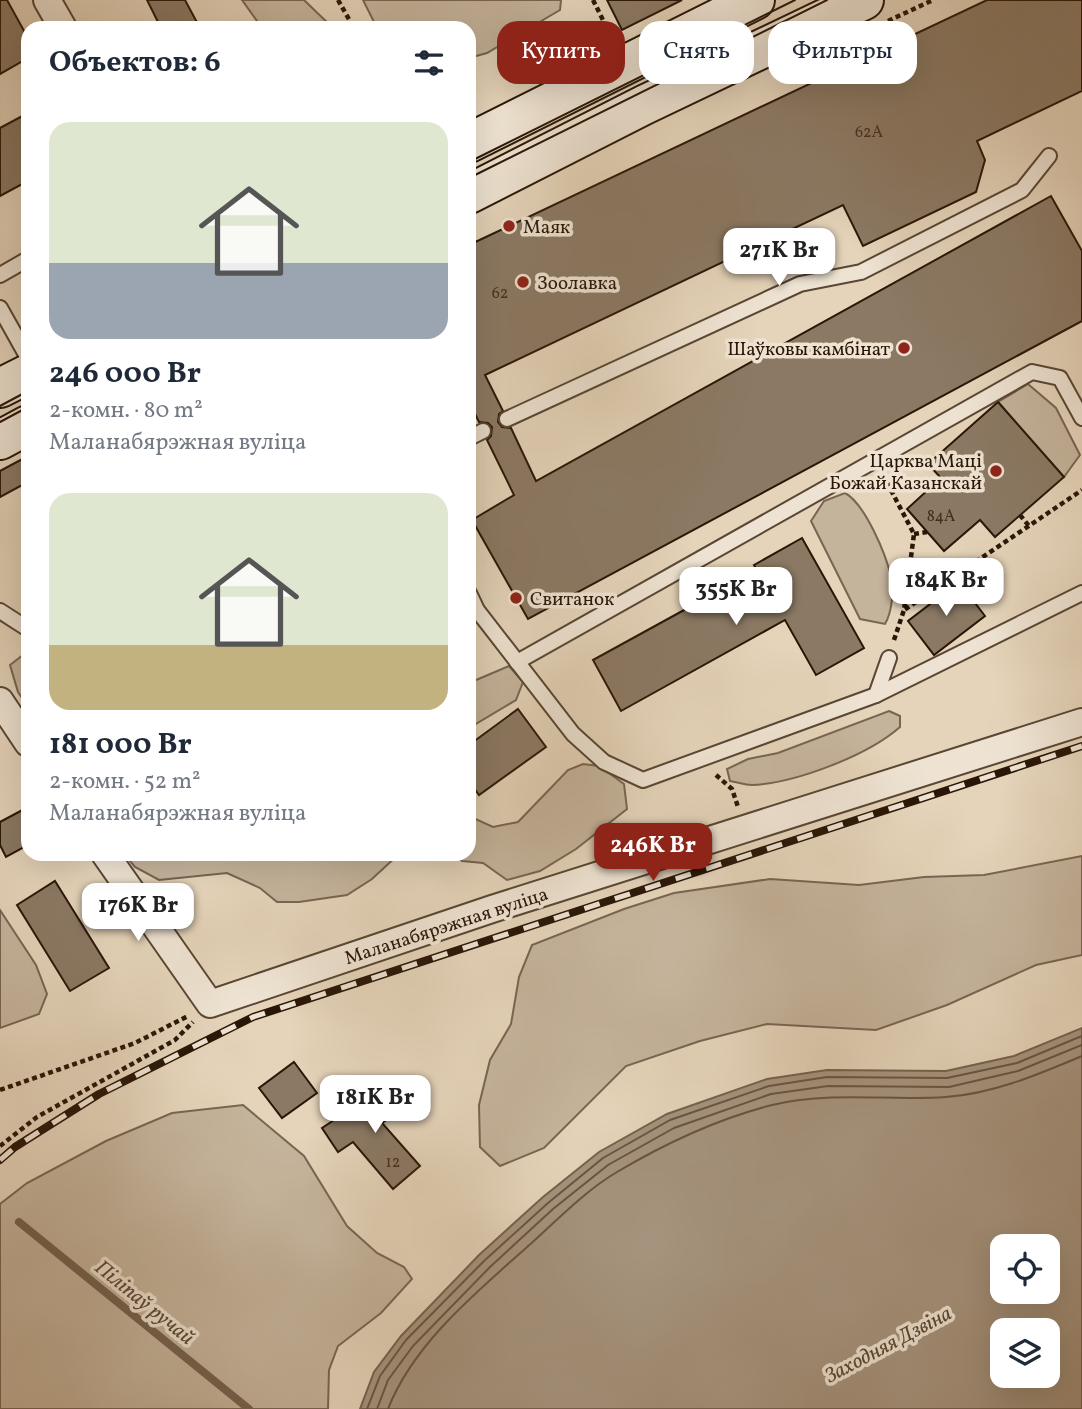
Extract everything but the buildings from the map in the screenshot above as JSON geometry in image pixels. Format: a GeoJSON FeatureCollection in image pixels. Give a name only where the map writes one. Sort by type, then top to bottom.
{"type":"FeatureCollection","features":[{"type":"Feature","properties":{"kind":"main road"},"geometry":{"type":"LineString","coordinates":[[625,64],[755,0]]}},
{"type":"Feature","properties":{"kind":"main road"},"geometry":{"type":"LineString","coordinates":[[476,190],[644,105],[864,0]]}},
{"type":"Feature","properties":{"kind":"main road"},"geometry":{"type":"LineString","coordinates":[[476,139],[585,84]]}},
{"type":"Feature","properties":{"kind":"main road"},"geometry":{"type":"LineString","coordinates":[[0,388],[21,378]]}},
{"type":"Feature","properties":{"kind":"main road"},"geometry":{"type":"LineString","coordinates":[[0,440],[21,429]]}},
{"type":"Feature","properties":{"kind":"street"},"geometry":{"type":"LineString","coordinates":[[47,0],[59,21]]}},
{"type":"Feature","properties":{"kind":"street"},"geometry":{"type":"LineString","coordinates":[[625,66],[644,105]]}},
{"type":"Feature","properties":{"kind":"street"},"geometry":{"type":"LineString","coordinates":[[0,701],[21,732]]}},
{"type":"Feature","properties":{"kind":"street","name":"Маланабярэжная вуліца"},"geometry":{"type":"LineString","coordinates":[[210,1004],[492,909],[1082,722]]}},
{"type":"Feature","properties":{"kind":"street"},"geometry":{"type":"LineString","coordinates":[[110,861],[210,1004]]}},
{"type":"Feature","properties":{"kind":"lane"},"geometry":{"type":"LineString","coordinates":[[507,419],[800,284],[861,272],[1022,190],[1049,156]]}},
{"type":"Feature","properties":{"kind":"lane"},"geometry":{"type":"LineString","coordinates":[[0,275],[21,263]]}},
{"type":"Feature","properties":{"kind":"lane"},"geometry":{"type":"LineString","coordinates":[[0,308],[21,346]]}},
{"type":"Feature","properties":{"kind":"lane"},"geometry":{"type":"LineString","coordinates":[[517,662],[877,462],[1032,372],[1060,378],[1082,418]]}},
{"type":"Feature","properties":{"kind":"lane"},"geometry":{"type":"LineString","coordinates":[[476,434],[483,431]]}},
{"type":"Feature","properties":{"kind":"lane"},"geometry":{"type":"LineString","coordinates":[[476,616],[517,662],[573,734],[604,762],[643,780],[876,695],[1082,593]]}},
{"type":"Feature","properties":{"kind":"lane"},"geometry":{"type":"LineString","coordinates":[[0,611],[21,624]]}},
{"type":"Feature","properties":{"kind":"lane"},"geometry":{"type":"LineString","coordinates":[[876,695],[889,658]]}},
{"type":"Feature","properties":{"kind":"path"},"geometry":{"type":"LineString","coordinates":[[338,0],[350,21]]}},
{"type":"Feature","properties":{"kind":"path"},"geometry":{"type":"LineString","coordinates":[[593,0],[603,21]]}},
{"type":"Feature","properties":{"kind":"path"},"geometry":{"type":"LineString","coordinates":[[877,462],[914,534],[904,610],[889,658]]}},
{"type":"Feature","properties":{"kind":"path"},"geometry":{"type":"LineString","coordinates":[[904,610],[1082,490]]}},
{"type":"Feature","properties":{"kind":"path"},"geometry":{"type":"LineString","coordinates":[[1020,515],[1029,526]]}},
{"type":"Feature","properties":{"kind":"path"},"geometry":{"type":"LineString","coordinates":[[914,534],[927,532]]}},
{"type":"Feature","properties":{"kind":"path"},"geometry":{"type":"LineString","coordinates":[[725,780],[732,789],[739,811]]}},
{"type":"Feature","properties":{"kind":"path"},"geometry":{"type":"LineString","coordinates":[[0,1090],[135,1043],[210,1004]]}},
{"type":"Feature","properties":{"kind":"path"},"geometry":{"type":"LineString","coordinates":[[0,1146],[37,1117],[175,1040],[210,1004]]}},
{"type":"Feature","properties":{"kind":"shaded area"},"geometry":{"type":"Polygon","coordinates":[[[242,0],[304,0],[326,21],[257,21],[242,0]]]}},
{"type":"Feature","properties":{"kind":"shaded area"},"geometry":{"type":"Polygon","coordinates":[[[363,0],[561,0],[560,10],[541,21],[497,21],[497,47],[476,56],[476,21],[374,21],[363,0]]]}},
{"type":"Feature","properties":{"kind":"shaded area"},"geometry":{"type":"Polygon","coordinates":[[[1028,384],[1056,408],[1080,455],[1064,477],[998,402],[1028,384]]]}},
{"type":"Feature","properties":{"kind":"shaded area"},"geometry":{"type":"Polygon","coordinates":[[[845,493],[867,518],[880,543],[888,567],[892,595],[885,624],[860,619],[811,521],[824,501],[845,493]]]}},
{"type":"Feature","properties":{"kind":"shaded area"},"geometry":{"type":"Polygon","coordinates":[[[21,656],[21,696],[18,692],[10,665],[21,656]]]}},
{"type":"Feature","properties":{"kind":"shaded area"},"geometry":{"type":"Polygon","coordinates":[[[509,666],[523,682],[516,700],[476,724],[476,680],[509,666]]]}},
{"type":"Feature","properties":{"kind":"shaded area"},"geometry":{"type":"Polygon","coordinates":[[[889,711],[900,716],[900,727],[850,758],[809,773],[769,783],[749,785],[730,781],[727,769],[748,759],[778,753],[889,711]]]}},
{"type":"Feature","properties":{"kind":"shaded area"},"geometry":{"type":"Polygon","coordinates":[[[583,764],[599,766],[624,784],[627,809],[576,849],[540,871],[507,880],[483,863],[462,861],[476,861],[476,819],[493,827],[518,822],[568,770],[583,764]]]}},
{"type":"Feature","properties":{"kind":"shaded area"},"geometry":{"type":"Polygon","coordinates":[[[1082,856],[1082,955],[1036,965],[947,1005],[876,1030],[767,1024],[700,1041],[626,1066],[544,1148],[500,1166],[480,1147],[479,1105],[490,1060],[511,1024],[519,977],[532,945],[624,909],[674,893],[770,879],[859,885],[924,877],[984,875],[1082,856]]]}},
{"type":"Feature","properties":{"kind":"shaded area"},"geometry":{"type":"Polygon","coordinates":[[[130,861],[391,861],[372,879],[347,895],[299,902],[277,902],[260,888],[227,873],[159,880],[135,867],[130,861]]]}},
{"type":"Feature","properties":{"kind":"shaded area"},"geometry":{"type":"Polygon","coordinates":[[[0,910],[36,965],[47,994],[39,1014],[0,1028],[0,910]]]}},
{"type":"Feature","properties":{"kind":"shaded area"},"geometry":{"type":"Polygon","coordinates":[[[243,1105],[304,1156],[347,1226],[377,1253],[404,1267],[412,1279],[381,1313],[338,1346],[329,1370],[328,1409],[0,1409],[0,1204],[27,1183],[106,1141],[172,1113],[243,1105]]]}},
{"type":"Feature","properties":{"kind":"water","name":"Заходняя Дзвіна"},"geometry":{"type":"Polygon","coordinates":[[[1082,1028],[1082,1409],[360,1409],[374,1372],[401,1336],[479,1255],[543,1197],[599,1152],[667,1114],[767,1079],[827,1070],[946,1071],[1014,1056],[1082,1028]]]}},
{"type":"Feature","properties":{"kind":"waterway","name":"Піліпаў ручай"},"geometry":{"type":"LineString","coordinates":[[19,1222],[249,1409]]}},
{"type":"Feature","properties":{"kind":"tram line"},"geometry":{"type":"LineString","coordinates":[[476,159],[795,0]]}},
{"type":"Feature","properties":{"kind":"tram line"},"geometry":{"type":"LineString","coordinates":[[476,175],[827,0]]}},
{"type":"Feature","properties":{"kind":"tram line"},"geometry":{"type":"LineString","coordinates":[[0,406],[21,395]]}},
{"type":"Feature","properties":{"kind":"tram line"},"geometry":{"type":"LineString","coordinates":[[0,422],[21,411]]}},
{"type":"Feature","properties":{"kind":"railway"},"geometry":{"type":"LineString","coordinates":[[0,1160],[15,1147],[99,1094],[253,1017],[1082,746]]}},
{"type":"Feature","properties":{"kind":"place","name":"Маяк"},"geometry":{"type":"Point","coordinates":[509,226]}},
{"type":"Feature","properties":{"kind":"place","name":"Зоолавка"},"geometry":{"type":"Point","coordinates":[523,282]}},
{"type":"Feature","properties":{"kind":"place","name":"Шаўковы камбінат"},"geometry":{"type":"Point","coordinates":[904,348]}},
{"type":"Feature","properties":{"kind":"place","name":"Царква Маці Божай Казанскай"},"geometry":{"type":"Point","coordinates":[996,471]}},
{"type":"Feature","properties":{"kind":"place","name":"Свитанок"},"geometry":{"type":"Point","coordinates":[516,598]}}]}
